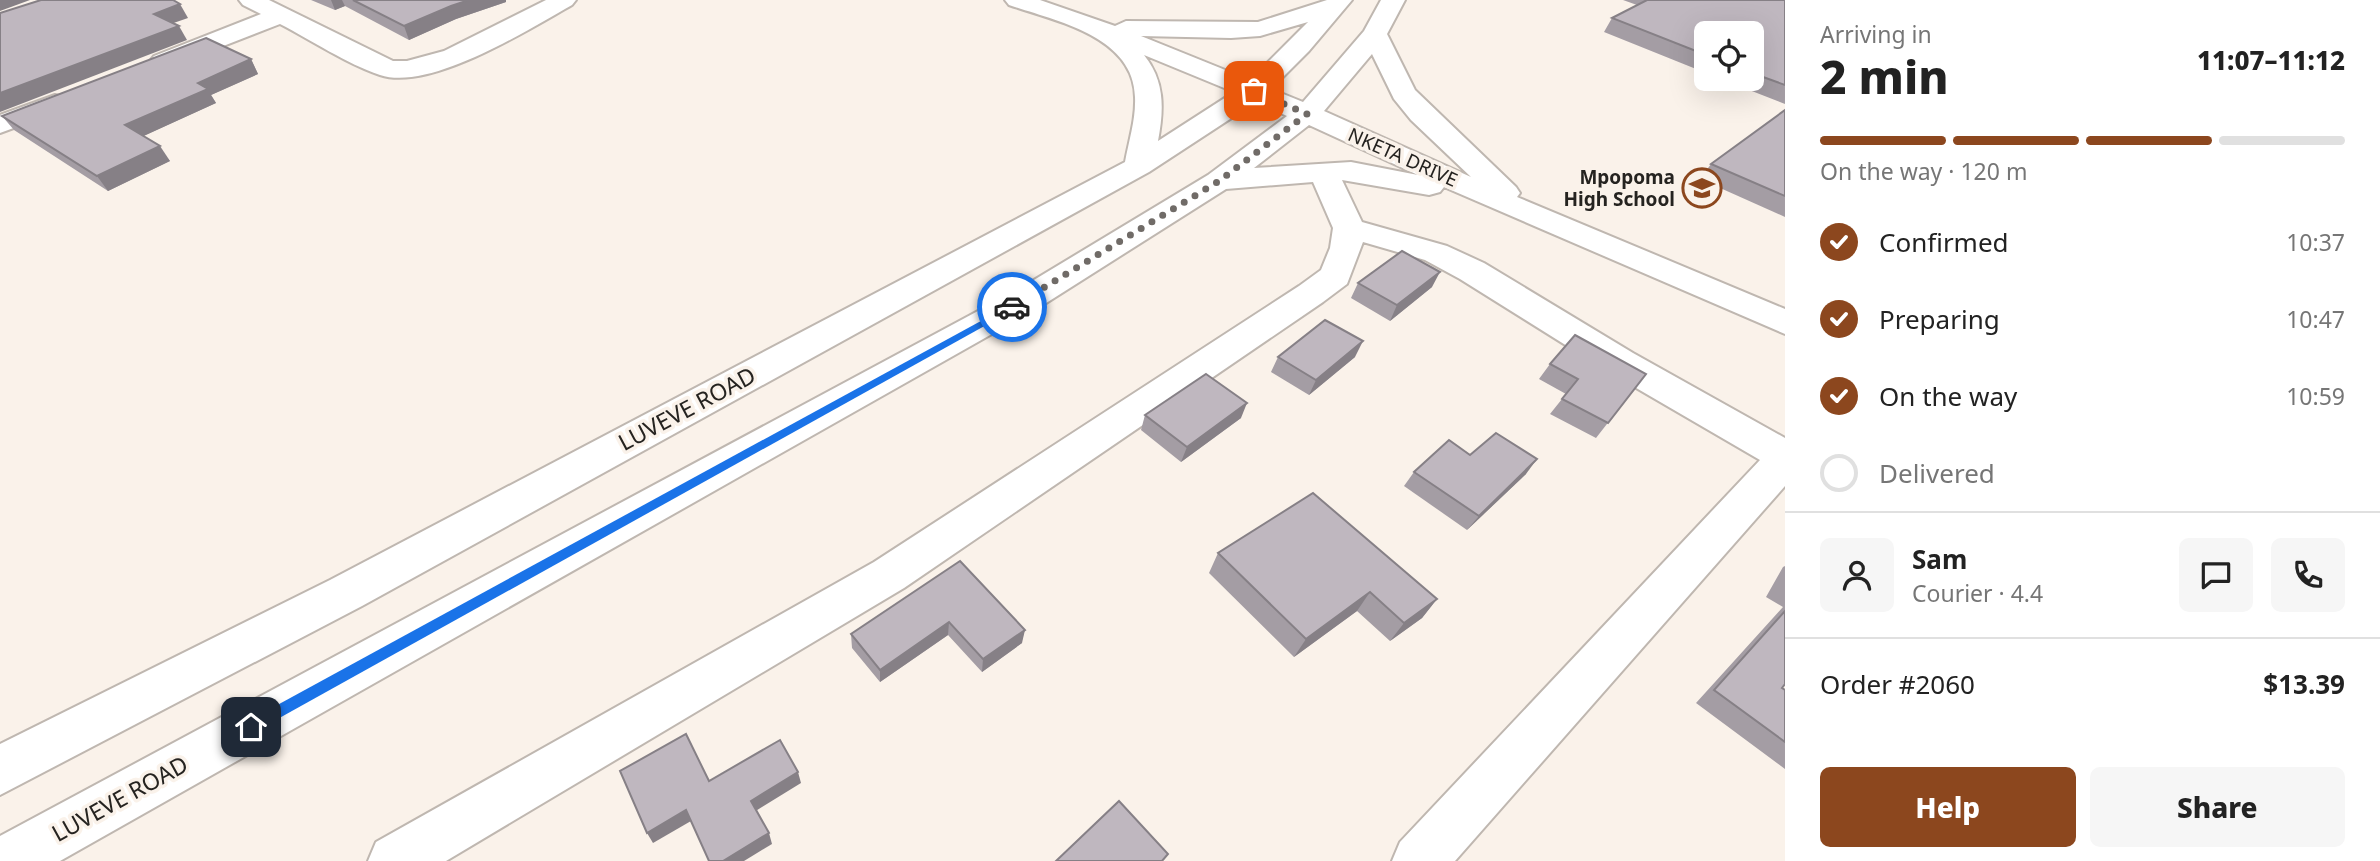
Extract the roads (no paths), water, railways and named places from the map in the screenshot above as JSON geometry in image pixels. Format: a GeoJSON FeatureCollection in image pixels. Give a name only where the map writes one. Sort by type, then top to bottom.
{"type":"FeatureCollection","features":[{"type":"Feature","properties":{"kind":"street"},"geometry":{"type":"LineString","coordinates":[[251,0],[388,69],[401,72],[437,64],[564,0]]}},
{"type":"Feature","properties":{"kind":"street","name":"NKETA DRIVE"},"geometry":{"type":"LineString","coordinates":[[1017,0],[1099,26],[1785,322]]}},
{"type":"Feature","properties":{"kind":"street","name":"LUVEVE ROAD"},"geometry":{"type":"LineString","coordinates":[[8,861],[1031,297],[1219,181],[1307,114],[1375,34],[1393,0]]}},
{"type":"Feature","properties":{"kind":"street"},"geometry":{"type":"LineString","coordinates":[[1099,26],[1190,31],[1250,30],[1282,24],[1338,3]]}},
{"type":"Feature","properties":{"kind":"street","name":"LUVEVE ROAD"},"geometry":{"type":"LineString","coordinates":[[0,770],[346,593],[1139,166],[1254,91],[1300,47],[1338,3]]}},
{"type":"Feature","properties":{"kind":"street"},"geometry":{"type":"LineString","coordinates":[[139,70],[279,16]]}},
{"type":"Feature","properties":{"kind":"street"},"geometry":{"type":"LineString","coordinates":[[1099,26],[1128,51],[1145,77],[1149,108],[1139,166]]}},
{"type":"Feature","properties":{"kind":"street"},"geometry":{"type":"LineString","coordinates":[[1375,34],[1403,93],[1421,114],[1525,212]]}},
{"type":"Feature","properties":{"kind":"street"},"geometry":{"type":"LineString","coordinates":[[0,125],[76,95]]}},
{"type":"Feature","properties":{"kind":"street"},"geometry":{"type":"LineString","coordinates":[[1219,181],[1323,171],[1351,171],[1393,178],[1525,212]]}},
{"type":"Feature","properties":{"kind":"street"},"geometry":{"type":"LineString","coordinates":[[395,861],[889,575],[1311,295],[1335,276],[1346,248],[1349,228],[1323,171]]}},
{"type":"Feature","properties":{"kind":"street"},"geometry":{"type":"LineString","coordinates":[[1349,228],[1436,253],[1472,271],[1620,362],[1785,458],[1419,861]]}},
{"type":"Feature","properties":{"kind":"place","name":"Mpopoma High School"},"geometry":{"type":"Point","coordinates":[1702,188]}}]}
